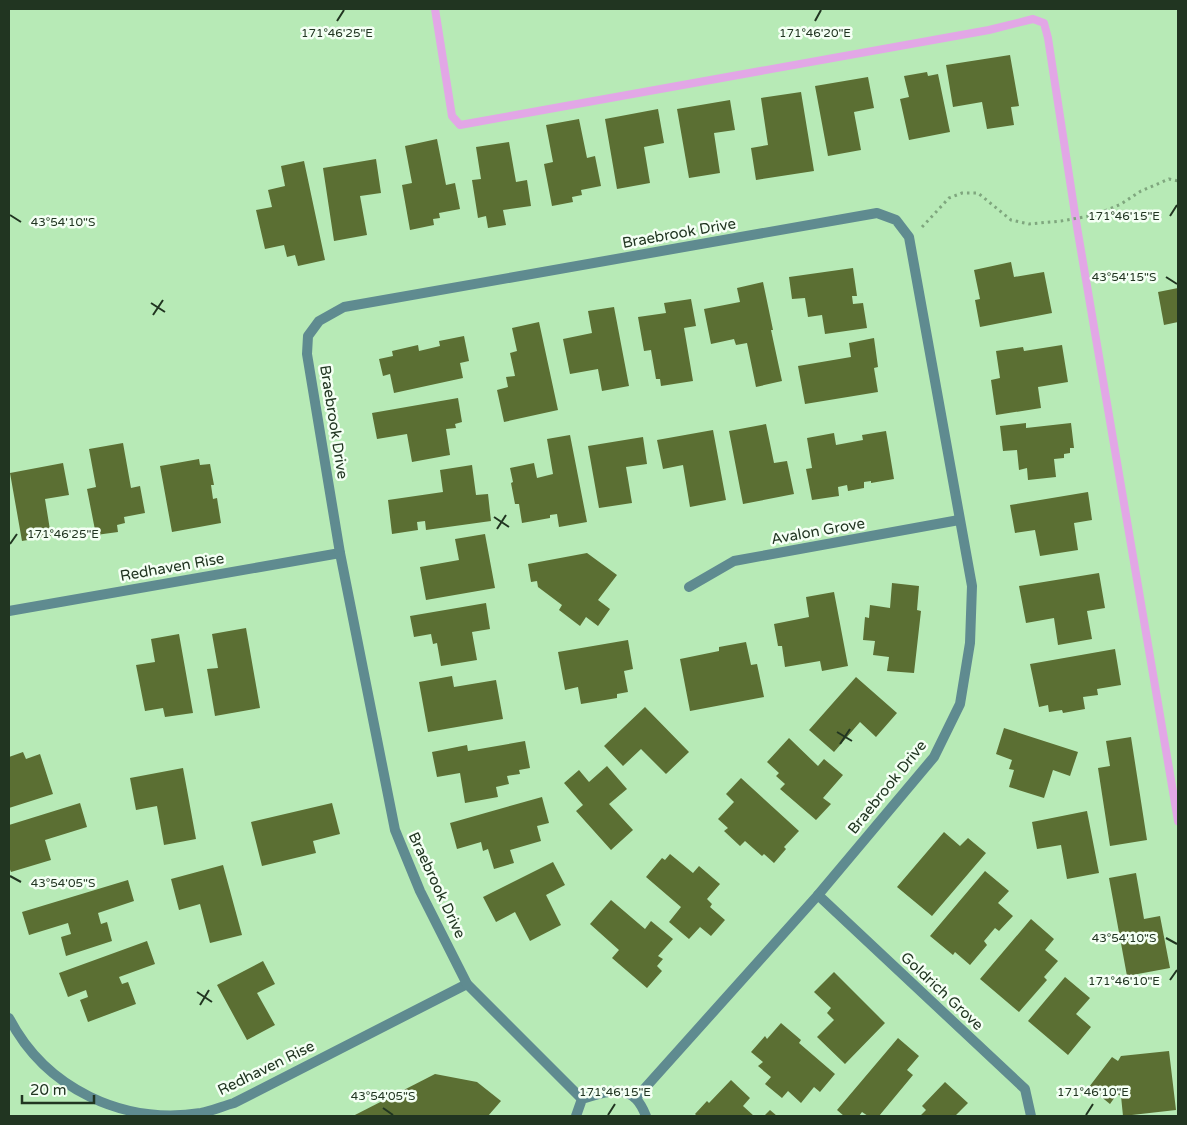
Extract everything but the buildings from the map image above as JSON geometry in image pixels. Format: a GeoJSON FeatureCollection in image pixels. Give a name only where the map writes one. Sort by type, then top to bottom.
{"type":"FeatureCollection","features":[{"type":"Feature","properties":{"kind":"street","name":"Braebrook Drive"},"geometry":{"type":"LineString","coordinates":[[582,1099],[467,984],[420,891],[395,830],[340,553],[307,354],[308,336],[319,321],[344,307],[877,213],[896,220],[909,238],[972,586],[970,643],[960,704],[934,757],[818,895],[636,1098]]}},
{"type":"Feature","properties":{"kind":"street","name":"Avalon Grove"},"geometry":{"type":"LineString","coordinates":[[689,587],[734,561],[959,520]]}},
{"type":"Feature","properties":{"kind":"street","name":"Redhaven Rise"},"geometry":{"type":"LineString","coordinates":[[9,611],[340,553]]}},
{"type":"Feature","properties":{"kind":"street","name":"Goldrich Grove"},"geometry":{"type":"LineString","coordinates":[[818,895],[1025,1089],[1030,1116]]}},
{"type":"Feature","properties":{"kind":"street","name":"Redhaven Rise"},"geometry":{"type":"LineString","coordinates":[[9,1018],[16,1032],[40,1062],[61,1080],[92,1099],[122,1109],[174,1116],[202,1113],[234,1103],[467,984]]}},
{"type":"Feature","properties":{"kind":"street"},"geometry":{"type":"LineString","coordinates":[[576,1116],[582,1099],[604,1091],[623,1093],[636,1098],[646,1116]]}},
{"type":"Feature","properties":{"kind":"path"},"geometry":{"type":"LineString","coordinates":[[909,238],[925,225],[949,198],[962,193],[978,194],[1011,220],[1029,224],[1090,216],[1121,204],[1141,191],[1170,179],[1178,182]]}},
{"type":"Feature","properties":{"kind":"waterway"},"geometry":{"type":"LineString","coordinates":[[435,9],[452,116],[460,125],[989,30],[1033,19],[1044,23],[1178,821]]}}]}
